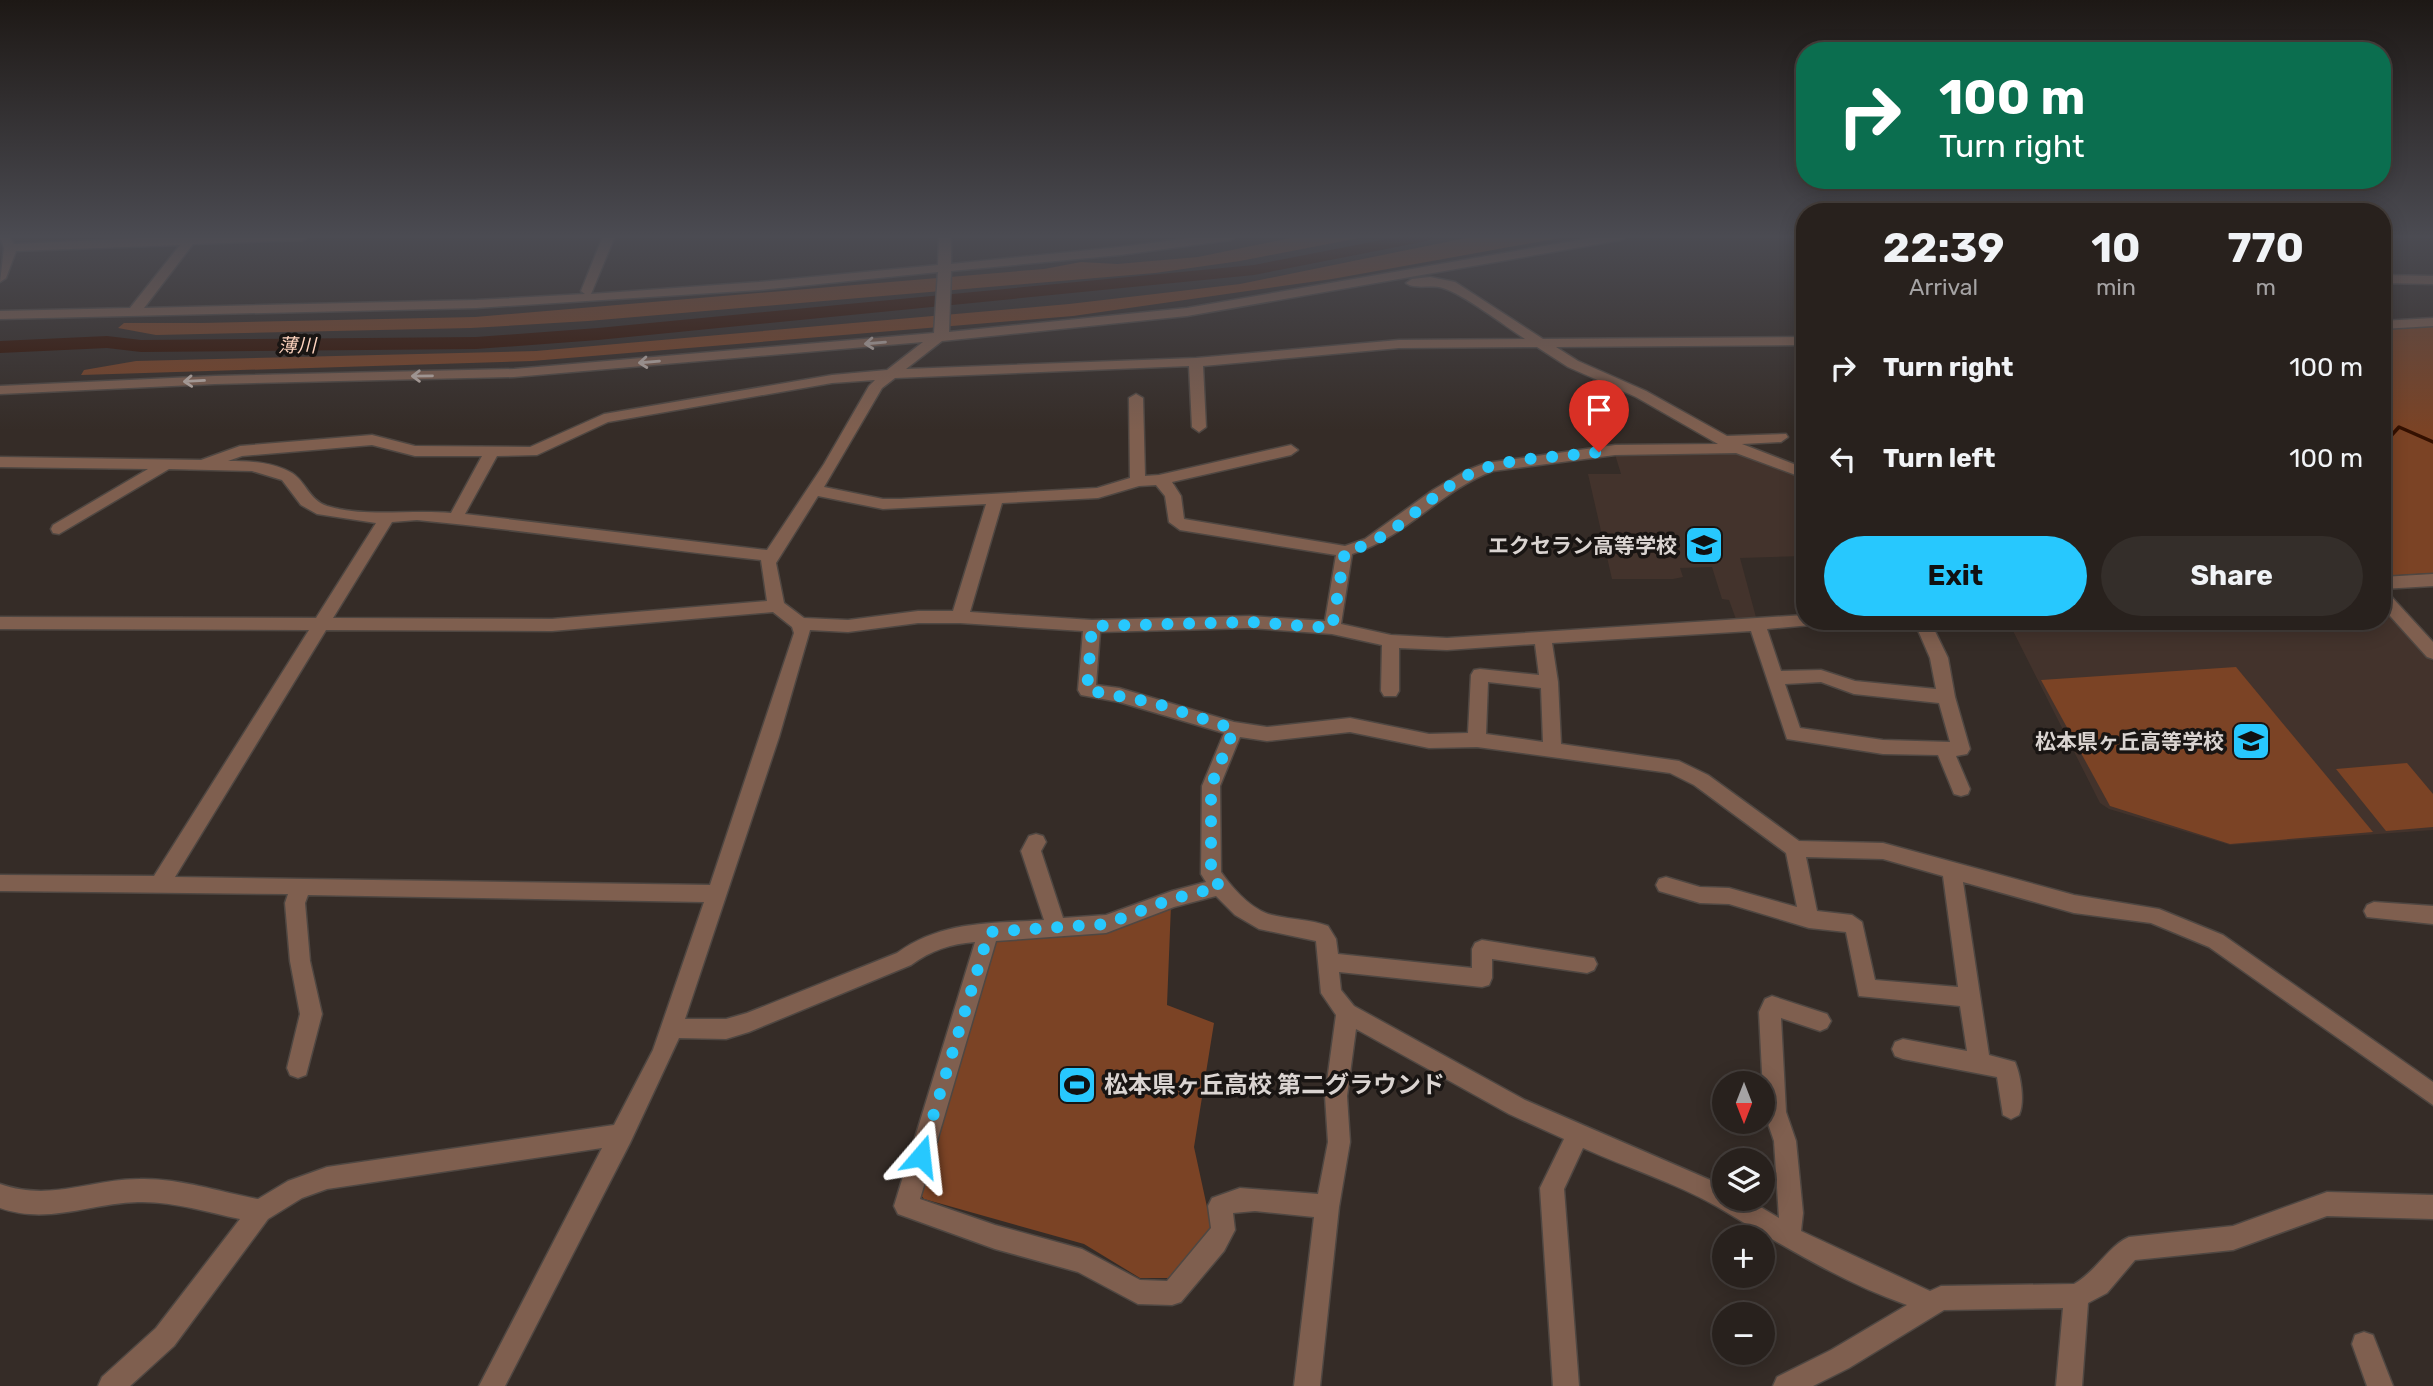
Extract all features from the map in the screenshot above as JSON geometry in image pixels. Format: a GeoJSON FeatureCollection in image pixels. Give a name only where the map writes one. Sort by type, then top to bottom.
{"type":"FeatureCollection","features":[{"type":"Feature","properties":{"kind":"street"},"geometry":{"type":"LineString","coordinates":[[135,311],[143,301]]}},
{"type":"Feature","properties":{"kind":"street"},"geometry":{"type":"LineString","coordinates":[[0,315],[541,301]]}},
{"type":"Feature","properties":{"kind":"street"},"geometry":{"type":"LineString","coordinates":[[941,334],[942,301]]}},
{"type":"Feature","properties":{"kind":"street"},"geometry":{"type":"LineString","coordinates":[[0,390],[215,380],[514,373],[1187,313],[1258,301]]}},
{"type":"Feature","properties":{"kind":"street"},"geometry":{"type":"LineString","coordinates":[[1475,301],[1573,364],[1641,394],[1731,445],[1796,470]]}},
{"type":"Feature","properties":{"kind":"street"},"geometry":{"type":"LineString","coordinates":[[0,304],[71,313]]}},
{"type":"Feature","properties":{"kind":"street"},"geometry":{"type":"LineString","coordinates":[[2391,324],[2433,322]]}},
{"type":"Feature","properties":{"kind":"street"},"geometry":{"type":"LineString","coordinates":[[776,607],[768,563],[771,556],[870,395],[891,374],[941,334]]}},
{"type":"Feature","properties":{"kind":"street"},"geometry":{"type":"LineString","coordinates":[[206,464],[240,452],[372,440],[415,451],[532,452],[604,418],[832,379],[891,374],[1196,362],[1399,344],[1796,341]]}},
{"type":"Feature","properties":{"kind":"street"},"geometry":{"type":"LineString","coordinates":[[1196,362],[1199,427]]}},
{"type":"Feature","properties":{"kind":"street"},"geometry":{"type":"LineString","coordinates":[[1136,398],[1138,481]]}},
{"type":"Feature","properties":{"kind":"street"},"geometry":{"type":"LineString","coordinates":[[1159,480],[1166,484],[1173,496],[1177,522],[1186,526],[1345,551],[1371,543],[1449,488],[1471,474],[1491,466],[1615,450],[1731,445],[1781,437]]}},
{"type":"Feature","properties":{"kind":"street"},"geometry":{"type":"LineString","coordinates":[[814,490],[883,504],[1098,493],[1138,481],[1159,480],[1291,450]]}},
{"type":"Feature","properties":{"kind":"street"},"geometry":{"type":"LineString","coordinates":[[455,519],[492,452]]}},
{"type":"Feature","properties":{"kind":"street"},"geometry":{"type":"LineString","coordinates":[[0,462],[253,466],[277,473],[292,482],[306,501],[322,510],[387,518],[417,515],[547,527],[638,542],[771,556]]}},
{"type":"Feature","properties":{"kind":"street"},"geometry":{"type":"LineString","coordinates":[[59,529],[169,463]]}},
{"type":"Feature","properties":{"kind":"street"},"geometry":{"type":"LineString","coordinates":[[960,617],[995,500]]}},
{"type":"Feature","properties":{"kind":"street"},"geometry":{"type":"LineString","coordinates":[[160,884],[387,518]]}},
{"type":"Feature","properties":{"kind":"street"},"geometry":{"type":"LineString","coordinates":[[1332,628],[1345,551]]}},
{"type":"Feature","properties":{"kind":"street"},"geometry":{"type":"LineString","coordinates":[[2391,582],[2433,580]]}},
{"type":"Feature","properties":{"kind":"street"},"geometry":{"type":"LineString","coordinates":[[0,623],[552,625],[776,607],[800,624],[848,626],[918,617],[960,617],[1092,626],[1250,622],[1332,628],[1391,641],[1447,644],[1796,622]]}},
{"type":"Feature","properties":{"kind":"street"},"geometry":{"type":"LineString","coordinates":[[2391,607],[2433,653]]}},
{"type":"Feature","properties":{"kind":"street"},"geometry":{"type":"LineString","coordinates":[[492,1386],[663,1053],[770,737],[802,633],[800,624]]}},
{"type":"Feature","properties":{"kind":"street"},"geometry":{"type":"LineString","coordinates":[[1757,624],[1790,730],[1796,736],[1836,738],[1884,747],[1961,749],[1938,658],[1926,630]]}},
{"type":"Feature","properties":{"kind":"street"},"geometry":{"type":"LineString","coordinates":[[1092,626],[1087,690],[1155,703],[1234,729],[1267,734],[1350,725],[1429,741],[1477,740],[1673,766],[1701,780],[1795,849],[1874,850],[2074,904],[2152,915],[2216,942],[2433,1095]]}},
{"type":"Feature","properties":{"kind":"street"},"geometry":{"type":"LineString","coordinates":[[1544,639],[1552,750]]}},
{"type":"Feature","properties":{"kind":"street"},"geometry":{"type":"LineString","coordinates":[[1390,691],[1391,641]]}},
{"type":"Feature","properties":{"kind":"street"},"geometry":{"type":"LineString","coordinates":[[1477,740],[1480,675],[1549,682]]}},
{"type":"Feature","properties":{"kind":"street"},"geometry":{"type":"LineString","coordinates":[[1773,678],[1821,676],[1854,687],[1946,697]]}},
{"type":"Feature","properties":{"kind":"street"},"geometry":{"type":"LineString","coordinates":[[1234,729],[1211,786],[1211,874],[1242,909],[1266,923],[1321,932],[1326,939],[1330,962],[1331,993],[1347,1013],[1517,1107],[1712,1192]]}},
{"type":"Feature","properties":{"kind":"street"},"geometry":{"type":"LineString","coordinates":[[1944,748],[1961,789]]}},
{"type":"Feature","properties":{"kind":"street"},"geometry":{"type":"LineString","coordinates":[[1036,842],[1031,851],[1056,928]]}},
{"type":"Feature","properties":{"kind":"street"},"geometry":{"type":"LineString","coordinates":[[1795,849],[1809,919]]}},
{"type":"Feature","properties":{"kind":"street"},"geometry":{"type":"LineString","coordinates":[[1952,870],[1979,1063]]}},
{"type":"Feature","properties":{"kind":"street"},"geometry":{"type":"LineString","coordinates":[[0,883],[715,894]]}},
{"type":"Feature","properties":{"kind":"street"},"geometry":{"type":"LineString","coordinates":[[1667,885],[1700,895],[1730,896],[1809,919],[1852,924],[1866,989],[1969,997]]}},
{"type":"Feature","properties":{"kind":"street"},"geometry":{"type":"LineString","coordinates":[[298,1068],[311,1014],[300,961],[295,903],[301,886]]}},
{"type":"Feature","properties":{"kind":"street"},"geometry":{"type":"LineString","coordinates":[[672,1028],[726,1029],[749,1022],[904,959],[925,944],[957,935],[1106,924],[1172,899],[1220,887]]}},
{"type":"Feature","properties":{"kind":"street"},"geometry":{"type":"LineString","coordinates":[[2374,911],[2433,915]]}},
{"type":"Feature","properties":{"kind":"street"},"geometry":{"type":"LineString","coordinates":[[989,932],[906,1206],[995,1237],[1082,1261],[1138,1292],[1172,1293],[1216,1243],[1223,1230],[1220,1206],[1224,1202],[1259,1200],[1328,1207]]}},
{"type":"Feature","properties":{"kind":"street"},"geometry":{"type":"LineString","coordinates":[[1330,962],[1482,978],[1482,949],[1587,964]]}},
{"type":"Feature","properties":{"kind":"street"},"geometry":{"type":"LineString","coordinates":[[1789,1237],[1791,1213],[1784,1141],[1776,1112],[1770,1012],[1772,1006],[1820,1021]]}},
{"type":"Feature","properties":{"kind":"street"},"geometry":{"type":"LineString","coordinates":[[1307,1386],[1328,1207],[1339,1142],[1336,1096],[1347,1013]]}},
{"type":"Feature","properties":{"kind":"street"},"geometry":{"type":"LineString","coordinates":[[1903,1049],[2007,1069],[2011,1108]]}},
{"type":"Feature","properties":{"kind":"street"},"geometry":{"type":"LineString","coordinates":[[1566,1386],[1552,1188],[1578,1134]]}},
{"type":"Feature","properties":{"kind":"street"},"geometry":{"type":"LineString","coordinates":[[111,1386],[165,1337],[260,1211],[296,1189],[327,1178],[622,1135]]}},
{"type":"Feature","properties":{"kind":"street"},"geometry":{"type":"LineString","coordinates":[[0,1196],[14,1201],[55,1204],[137,1190],[158,1191],[260,1211]]}},
{"type":"Feature","properties":{"kind":"street"},"geometry":{"type":"LineString","coordinates":[[1786,1386],[1840,1359],[1941,1298],[2076,1296],[2098,1284],[2129,1249],[2233,1238],[2327,1203],[2433,1207]]}},
{"type":"Feature","properties":{"kind":"street"},"geometry":{"type":"LineString","coordinates":[[1746,1211],[1789,1237],[1890,1287],[1919,1297],[1927,1305]]}},
{"type":"Feature","properties":{"kind":"street"},"geometry":{"type":"LineString","coordinates":[[2068,1386],[2076,1296]]}},
{"type":"Feature","properties":{"kind":"street"},"geometry":{"type":"LineString","coordinates":[[2364,1344],[2380,1386]]}},
{"type":"Feature","properties":{"kind":"shaded area"},"geometry":{"type":"Polygon","coordinates":[[[668,301],[828,301],[471,328],[156,335],[118,328],[124,323],[475,317],[668,301]]]}},
{"type":"Feature","properties":{"kind":"shaded area"},"geometry":{"type":"Polygon","coordinates":[[[1097,301],[1180,301],[1073,316],[532,361],[81,375],[84,370],[136,361],[536,351],[1097,301]]]}},
{"type":"Feature","properties":{"kind":"shaded area"},"geometry":{"type":"Polygon","coordinates":[[[2433,325],[2433,573],[2391,575],[2391,327],[2433,325]]]}},
{"type":"Feature","properties":{"kind":"shaded area","name":"エクセラン高等学校"},"geometry":{"type":"Polygon","coordinates":[[[1614,451],[1730,451],[1796,474],[1796,556],[1740,558],[1757,621],[1737,622],[1729,600],[1722,599],[1712,567],[1680,568],[1683,577],[1673,579],[1612,579],[1588,474],[1621,474],[1614,451]]]}},
{"type":"Feature","properties":{"kind":"shaded area","name":"松本県ヶ丘高等学校"},"geometry":{"type":"Polygon","coordinates":[[[2391,616],[2433,662],[2433,830],[2230,845],[2109,809],[2100,803],[2013,630],[2391,630],[2391,616]]]}},
{"type":"Feature","properties":{"kind":"shaded area"},"geometry":{"type":"Polygon","coordinates":[[[2236,667],[2373,832],[2230,844],[2110,806],[2041,680],[2236,667]]]}},
{"type":"Feature","properties":{"kind":"shaded area"},"geometry":{"type":"Polygon","coordinates":[[[2407,763],[2433,794],[2433,827],[2386,831],[2336,769],[2407,763]]]}},
{"type":"Feature","properties":{"kind":"shaded area","name":"松本県ヶ丘高校 第二グラウンド"},"geometry":{"type":"Polygon","coordinates":[[[1171,905],[1167,1005],[1214,1023],[1194,1147],[1212,1230],[1170,1278],[1140,1278],[1084,1244],[924,1199],[920,1194],[991,939],[1171,905]]]}},
{"type":"Feature","properties":{"kind":"waterway","name":"薄川"},"geometry":{"type":"LineString","coordinates":[[0,347],[107,342],[141,346],[476,343],[598,334],[940,301]]}},
{"type":"Feature","properties":{"kind":"waterway"},"geometry":{"type":"LineString","coordinates":[[2391,436],[2399,427],[2433,442]]}},
{"type":"Feature","properties":{"kind":"place","name":"エクセラン高等学校"},"geometry":{"type":"Point","coordinates":[1704,545]}},
{"type":"Feature","properties":{"kind":"place","name":"松本県ヶ丘高等学校"},"geometry":{"type":"Point","coordinates":[2251,741]}},
{"type":"Feature","properties":{"kind":"place","name":"松本県ヶ丘高校 第二グラウンド"},"geometry":{"type":"Point","coordinates":[1077,1085]}},
{"type":"Feature","properties":{"kind":"route"},"geometry":{"type":"LineString","coordinates":[[921,1156],[989,932],[1106,924],[1172,899],[1220,887],[1211,874],[1211,786],[1234,729],[1155,703],[1087,690],[1092,626],[1250,622],[1332,628],[1345,551],[1371,543],[1438,494],[1471,474],[1491,466],[1599,452]]}}]}
